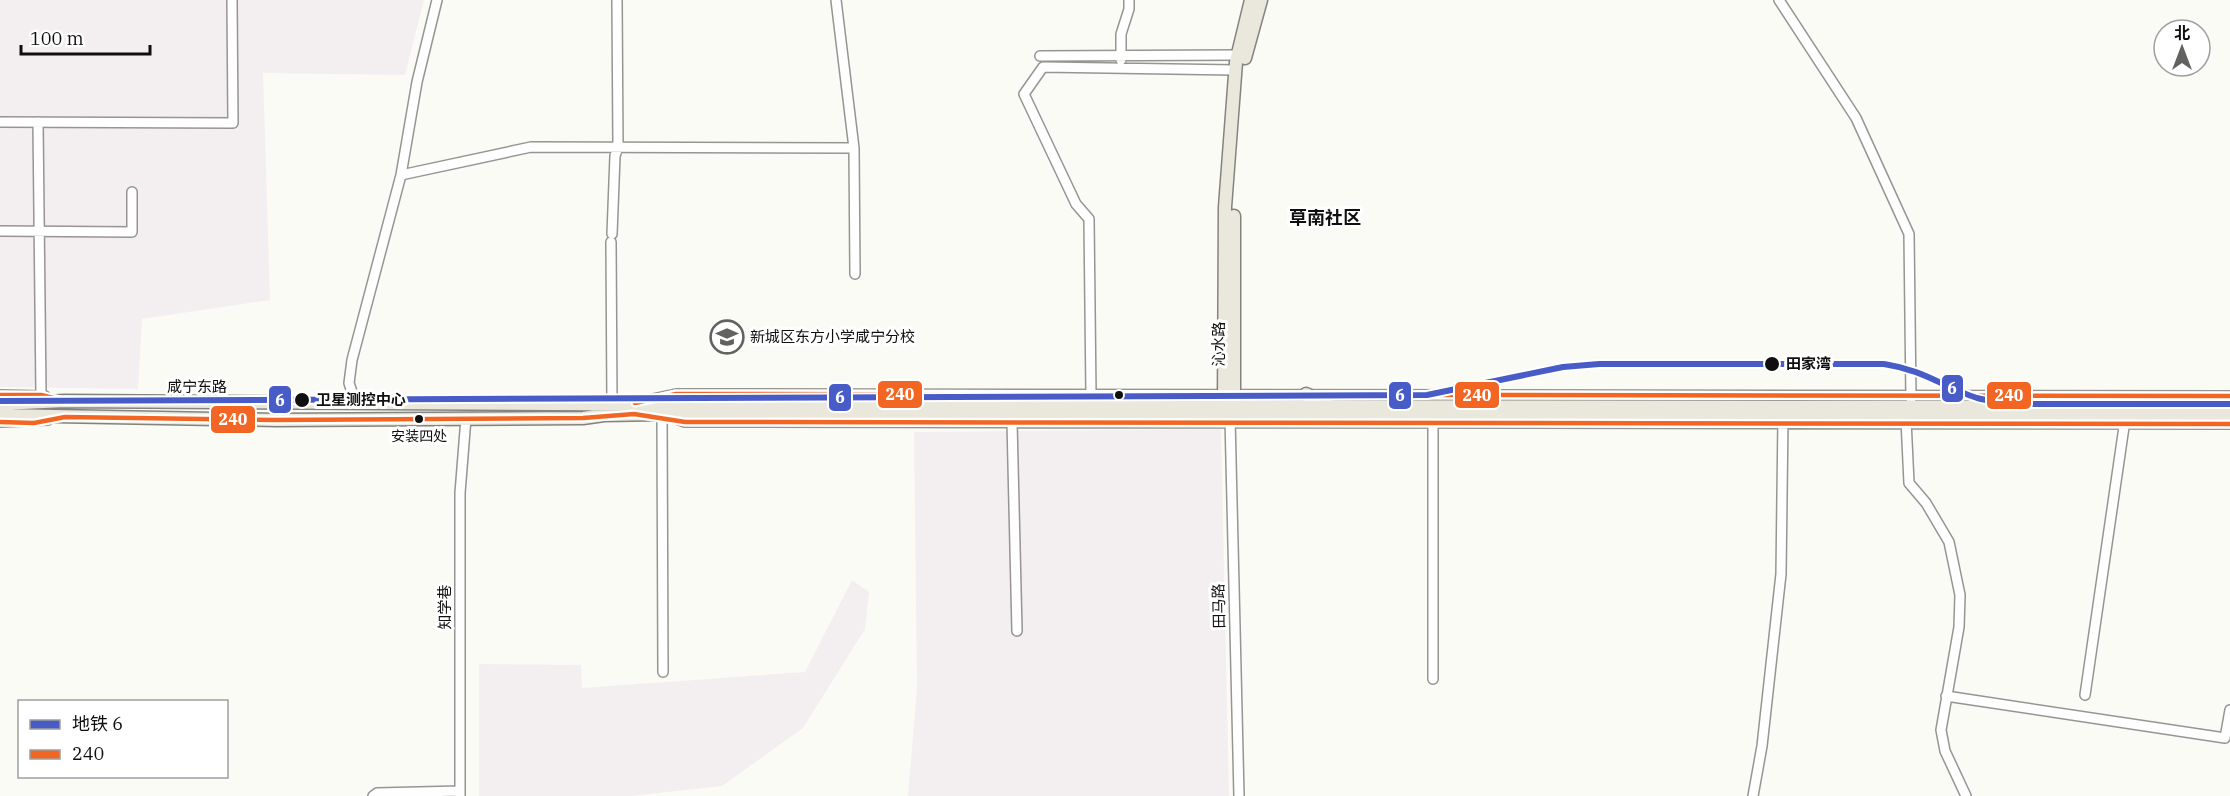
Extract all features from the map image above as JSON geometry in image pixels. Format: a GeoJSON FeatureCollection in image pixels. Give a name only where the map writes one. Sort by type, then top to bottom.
{"type":"FeatureCollection","features":[{"type":"Feature","properties":{"kind":"main road","name":"沁水路"},"geometry":{"type":"LineString","coordinates":[[1229,407],[1225,207],[1235,70],[1251,0]]}},
{"type":"Feature","properties":{"kind":"main road","name":"沁水路"},"geometry":{"type":"LineString","coordinates":[[1229,407],[1235,186],[1244,61],[1261,0]]}},
{"type":"Feature","properties":{"kind":"main road"},"geometry":{"type":"LineString","coordinates":[[1306,394],[1331,406]]}},
{"type":"Feature","properties":{"kind":"main road","name":"咸宁东路"},"geometry":{"type":"LineString","coordinates":[[0,405],[65,401],[1229,407],[1783,421],[1909,411],[2125,421],[2230,417]]}},
{"type":"Feature","properties":{"kind":"main road","name":"咸宁东路"},"geometry":{"type":"LineString","coordinates":[[0,415],[276,420],[583,418],[604,415],[662,414],[1331,406],[1909,411],[2230,407]]}},
{"type":"Feature","properties":{"kind":"street"},"geometry":{"type":"LineString","coordinates":[[0,122],[232,123],[232,0]]}},
{"type":"Feature","properties":{"kind":"street"},"geometry":{"type":"LineString","coordinates":[[356,404],[348,383],[352,360],[401,175],[417,82],[437,0]]}},
{"type":"Feature","properties":{"kind":"street"},"geometry":{"type":"LineString","coordinates":[[612,404],[612,238],[615,156],[618,147],[617,0]]}},
{"type":"Feature","properties":{"kind":"street"},"geometry":{"type":"LineString","coordinates":[[836,0],[854,148],[855,274]]}},
{"type":"Feature","properties":{"kind":"street"},"geometry":{"type":"LineString","coordinates":[[1121,68],[1121,34],[1129,9],[1129,0]]}},
{"type":"Feature","properties":{"kind":"street"},"geometry":{"type":"LineString","coordinates":[[1779,0],[1856,118],[1909,234],[1909,483],[1926,503],[1949,542],[1960,595],[1959,627],[1941,730],[1945,751],[1966,796]]}},
{"type":"Feature","properties":{"kind":"street"},"geometry":{"type":"LineString","coordinates":[[1040,56],[1237,55]]}},
{"type":"Feature","properties":{"kind":"street"},"geometry":{"type":"LineString","coordinates":[[1091,395],[1089,219],[1076,204],[1024,94],[1043,67],[1235,70]]}},
{"type":"Feature","properties":{"kind":"street"},"geometry":{"type":"LineString","coordinates":[[38,122],[41,395]]}},
{"type":"Feature","properties":{"kind":"street"},"geometry":{"type":"LineString","coordinates":[[401,175],[531,147],[854,148]]}},
{"type":"Feature","properties":{"kind":"street"},"geometry":{"type":"LineString","coordinates":[[0,231],[132,232],[132,192]]}},
{"type":"Feature","properties":{"kind":"street"},"geometry":{"type":"LineString","coordinates":[[631,404],[676,394],[1091,395],[1433,423],[1783,421],[1781,574],[1762,747],[1753,796]]}},
{"type":"Feature","properties":{"kind":"street"},"geometry":{"type":"LineString","coordinates":[[663,672],[662,414],[685,422],[1012,422],[1229,407],[1306,394],[1909,411],[2230,396]]}},
{"type":"Feature","properties":{"kind":"street"},"geometry":{"type":"LineString","coordinates":[[0,395],[41,395],[65,401]]}},
{"type":"Feature","properties":{"kind":"street","name":"田马路"},"geometry":{"type":"LineString","coordinates":[[1229,407],[1239,796]]}},
{"type":"Feature","properties":{"kind":"street"},"geometry":{"type":"LineString","coordinates":[[0,422],[34,423],[65,417]]}},
{"type":"Feature","properties":{"kind":"street","name":"知学巷"},"geometry":{"type":"LineString","coordinates":[[460,794],[459,493],[466,418]]}},
{"type":"Feature","properties":{"kind":"street"},"geometry":{"type":"LineString","coordinates":[[2085,695],[2125,421],[2230,424]]}},
{"type":"Feature","properties":{"kind":"street"},"geometry":{"type":"LineString","coordinates":[[1012,422],[1017,631]]}},
{"type":"Feature","properties":{"kind":"street"},"geometry":{"type":"LineString","coordinates":[[1433,423],[1433,680]]}},
{"type":"Feature","properties":{"kind":"street"},"geometry":{"type":"LineString","coordinates":[[1946,696],[2225,738],[2230,710]]}},
{"type":"Feature","properties":{"kind":"street"},"geometry":{"type":"LineString","coordinates":[[372,796],[377,793],[460,794]]}},
{"type":"Feature","properties":{"kind":"shaded area"},"geometry":{"type":"Polygon","coordinates":[[[0,0],[424,0],[405,75],[263,73],[270,300],[142,319],[138,389],[0,387],[0,0]]]}},
{"type":"Feature","properties":{"kind":"shaded area"},"geometry":{"type":"Polygon","coordinates":[[[1221,429],[1229,796],[908,796],[917,688],[914,432],[1221,429]]]}},
{"type":"Feature","properties":{"kind":"shaded area"},"geometry":{"type":"Polygon","coordinates":[[[852,580],[869,592],[865,629],[803,728],[722,786],[631,796],[479,796],[479,664],[581,665],[582,688],[805,672],[852,580]]]}},
{"type":"Feature","properties":{"kind":"metro line","name":"6"},"geometry":{"type":"LineString","coordinates":[[0,401],[1427,395],[1563,367],[1599,364],[1884,364],[1922,374],[1977,398],[2010,404],[2230,404]]}},
{"type":"Feature","properties":{"kind":"transit line","name":"240"},"geometry":{"type":"LineString","coordinates":[[635,403],[676,394],[2230,396]]}},
{"type":"Feature","properties":{"kind":"transit line","name":"240"},"geometry":{"type":"LineString","coordinates":[[0,395],[41,395],[65,401],[89,401]]}},
{"type":"Feature","properties":{"kind":"transit line","name":"240"},"geometry":{"type":"LineString","coordinates":[[0,422],[34,423],[65,417],[276,420],[583,418],[634,414],[685,422],[2230,424]]}},
{"type":"Feature","properties":{"kind":"place","name":"新城区东方小学咸宁分校"},"geometry":{"type":"Point","coordinates":[727,337]}},
{"type":"Feature","properties":{"kind":"place","name":"田家湾"},"geometry":{"type":"Point","coordinates":[1772,364]}},
{"type":"Feature","properties":{"kind":"place","name":"卫星测控中心"},"geometry":{"type":"Point","coordinates":[302,400]}},
{"type":"Feature","properties":{"kind":"place","name":"安装四处"},"geometry":{"type":"Point","coordinates":[419,419]}},
{"type":"Feature","properties":{"kind":"district","name":"草南社区"},"geometry":{"type":"Point","coordinates":[1325,218]}}]}
